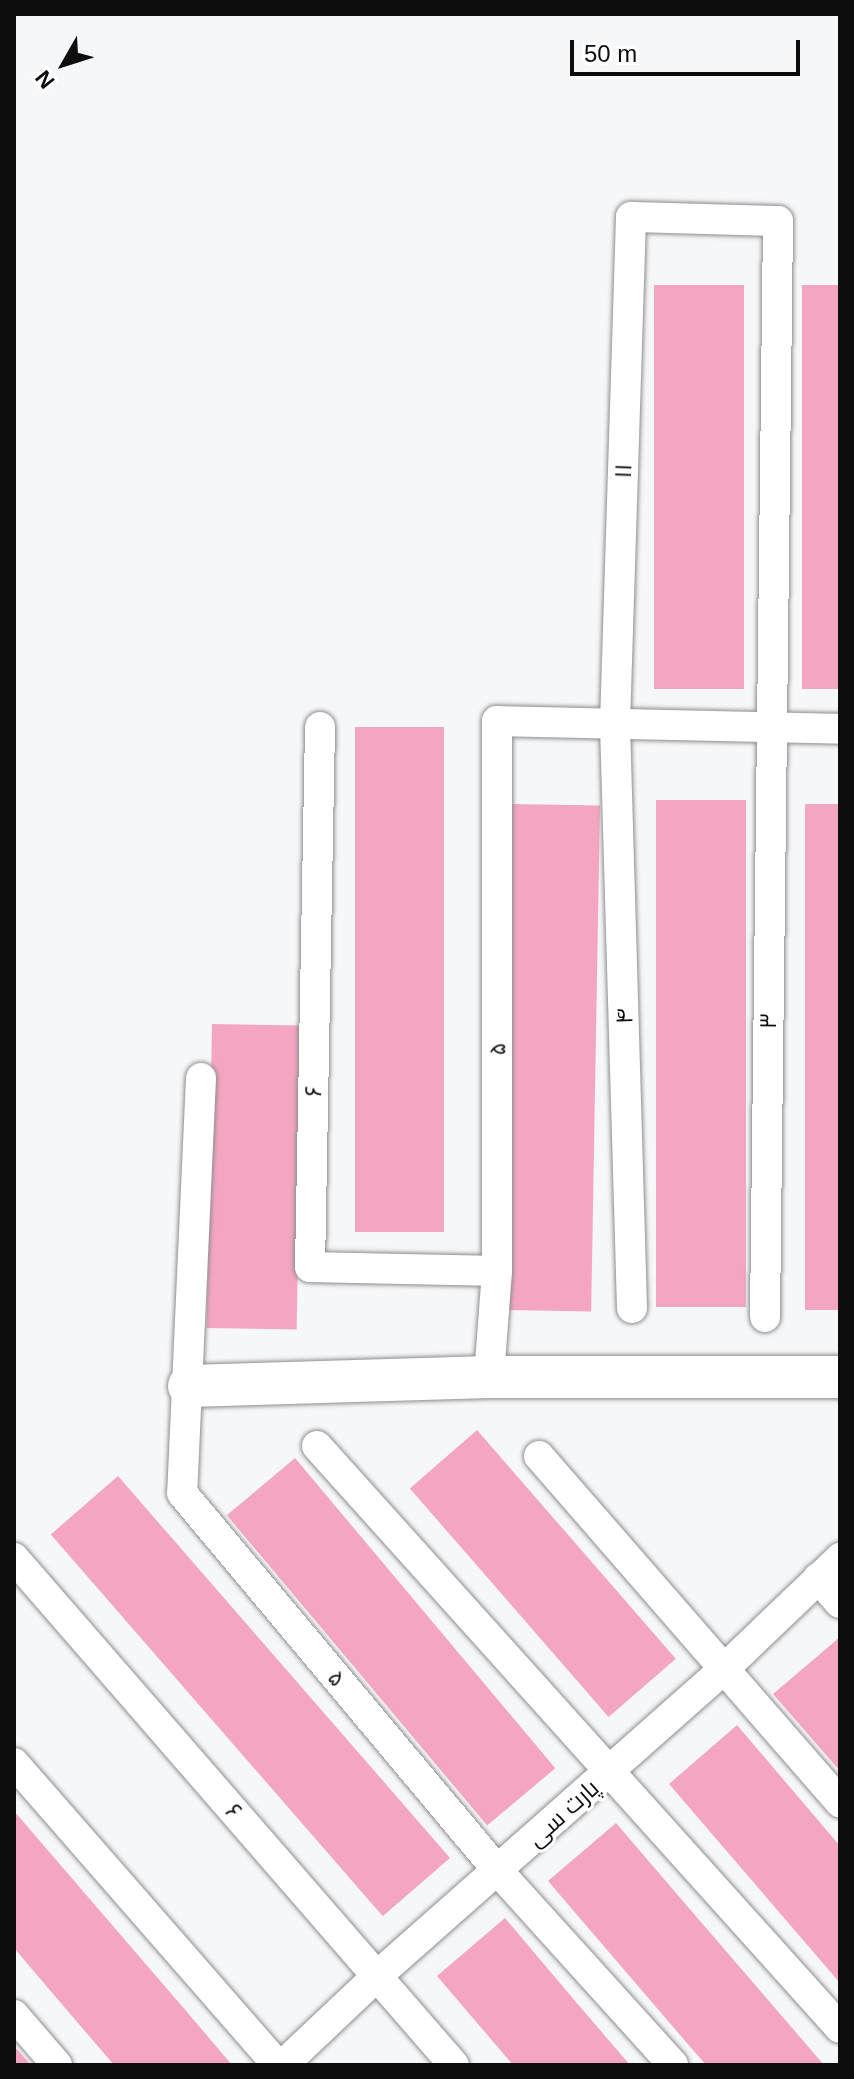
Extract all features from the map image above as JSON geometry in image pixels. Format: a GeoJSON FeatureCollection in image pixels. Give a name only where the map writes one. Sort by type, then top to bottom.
{"type":"FeatureCollection","features":[{"type":"Feature","properties":{"kind":"street","name":"۱۱"},"geometry":{"type":"LineString","coordinates":[[615,724],[631,217],[778,221]]}},
{"type":"Feature","properties":{"kind":"street","name":"۳"},"geometry":{"type":"LineString","coordinates":[[765,1317],[778,221]]}},
{"type":"Feature","properties":{"kind":"street","name":"۵"},"geometry":{"type":"LineString","coordinates":[[489,1377],[497,1271],[497,721],[615,724]]}},
{"type":"Feature","properties":{"kind":"street"},"geometry":{"type":"LineString","coordinates":[[615,724],[840,729]]}},
{"type":"Feature","properties":{"kind":"street","name":"۴"},"geometry":{"type":"LineString","coordinates":[[615,724],[632,1308]]}},
{"type":"Feature","properties":{"kind":"street","name":"۶"},"geometry":{"type":"LineString","coordinates":[[320,727],[310,1267],[497,1271]]}},
{"type":"Feature","properties":{"kind":"street","name":"۵"},"geometry":{"type":"LineString","coordinates":[[201,1078],[182,1493],[498,1871],[673,2065]]}},
{"type":"Feature","properties":{"kind":"street"},"geometry":{"type":"LineString","coordinates":[[189,1386],[489,1377],[840,1377]]}},
{"type":"Feature","properties":{"kind":"street"},"geometry":{"type":"LineString","coordinates":[[317,1446],[840,2028]]}},
{"type":"Feature","properties":{"kind":"street"},"geometry":{"type":"LineString","coordinates":[[539,1456],[840,1802]]}},
{"type":"Feature","properties":{"kind":"street","name":"۶"},"geometry":{"type":"LineString","coordinates":[[14,1558],[454,2065]]}},
{"type":"Feature","properties":{"kind":"street"},"geometry":{"type":"LineString","coordinates":[[829,1568],[840,1603]]}},
{"type":"Feature","properties":{"kind":"street","name":"پارت سی"},"geometry":{"type":"LineString","coordinates":[[280,2065],[724,1669],[829,1568]]}},
{"type":"Feature","properties":{"kind":"street"},"geometry":{"type":"LineString","coordinates":[[14,1763],[280,2065]]}},
{"type":"Feature","properties":{"kind":"street"},"geometry":{"type":"LineString","coordinates":[[14,2015],[57,2065]]}},
{"type":"Feature","properties":{"kind":"building"},"geometry":{"type":"Polygon","coordinates":[[[654,285],[744,285],[744,689],[654,689],[654,285]]]}},
{"type":"Feature","properties":{"kind":"building"},"geometry":{"type":"Polygon","coordinates":[[[802,285],[840,285],[840,689],[802,689],[802,285]]]}},
{"type":"Feature","properties":{"kind":"building"},"geometry":{"type":"Polygon","coordinates":[[[355,727],[444,727],[444,1232],[355,1232],[355,727]]]}},
{"type":"Feature","properties":{"kind":"building"},"geometry":{"type":"Polygon","coordinates":[[[656,800],[746,800],[746,1307],[656,1307],[656,800]]]}},
{"type":"Feature","properties":{"kind":"building"},"geometry":{"type":"Polygon","coordinates":[[[511,804],[600,806],[591,1311],[502,1310],[511,804]]]}},
{"type":"Feature","properties":{"kind":"building"},"geometry":{"type":"Polygon","coordinates":[[[805,804],[840,804],[840,1310],[805,1310],[805,804]]]}},
{"type":"Feature","properties":{"kind":"building"},"geometry":{"type":"Polygon","coordinates":[[[212,1024],[302,1026],[297,1330],[207,1328],[212,1024]]]}},
{"type":"Feature","properties":{"kind":"building"},"geometry":{"type":"Polygon","coordinates":[[[477,1430],[676,1659],[609,1717],[410,1488],[477,1430]]]}},
{"type":"Feature","properties":{"kind":"building"},"geometry":{"type":"Polygon","coordinates":[[[295,1458],[555,1768],[487,1825],[227,1515],[295,1458]]]}},
{"type":"Feature","properties":{"kind":"building"},"geometry":{"type":"Polygon","coordinates":[[[118,1476],[450,1858],[383,1916],[51,1534],[118,1476]]]}},
{"type":"Feature","properties":{"kind":"building"},"geometry":{"type":"Polygon","coordinates":[[[840,1637],[840,1771],[773,1694],[840,1637]]]}},
{"type":"Feature","properties":{"kind":"building"},"geometry":{"type":"Polygon","coordinates":[[[737,1725],[840,1846],[840,1983],[669,1784],[737,1725]]]}},
{"type":"Feature","properties":{"kind":"building"},"geometry":{"type":"Polygon","coordinates":[[[14,1811],[232,2065],[114,2065],[14,1948],[14,1811]]]}},
{"type":"Feature","properties":{"kind":"building"},"geometry":{"type":"Polygon","coordinates":[[[616,1823],[824,2065],[706,2065],[680,2035],[548,1881],[616,1823]]]}},
{"type":"Feature","properties":{"kind":"building"},"geometry":{"type":"Polygon","coordinates":[[[505,1918],[630,2065],[513,2065],[437,1976],[505,1918]]]}},
{"type":"Feature","properties":{"kind":"building"},"geometry":{"type":"Polygon","coordinates":[[[14,2046],[31,2065],[14,2065],[14,2046]]]}}]}
